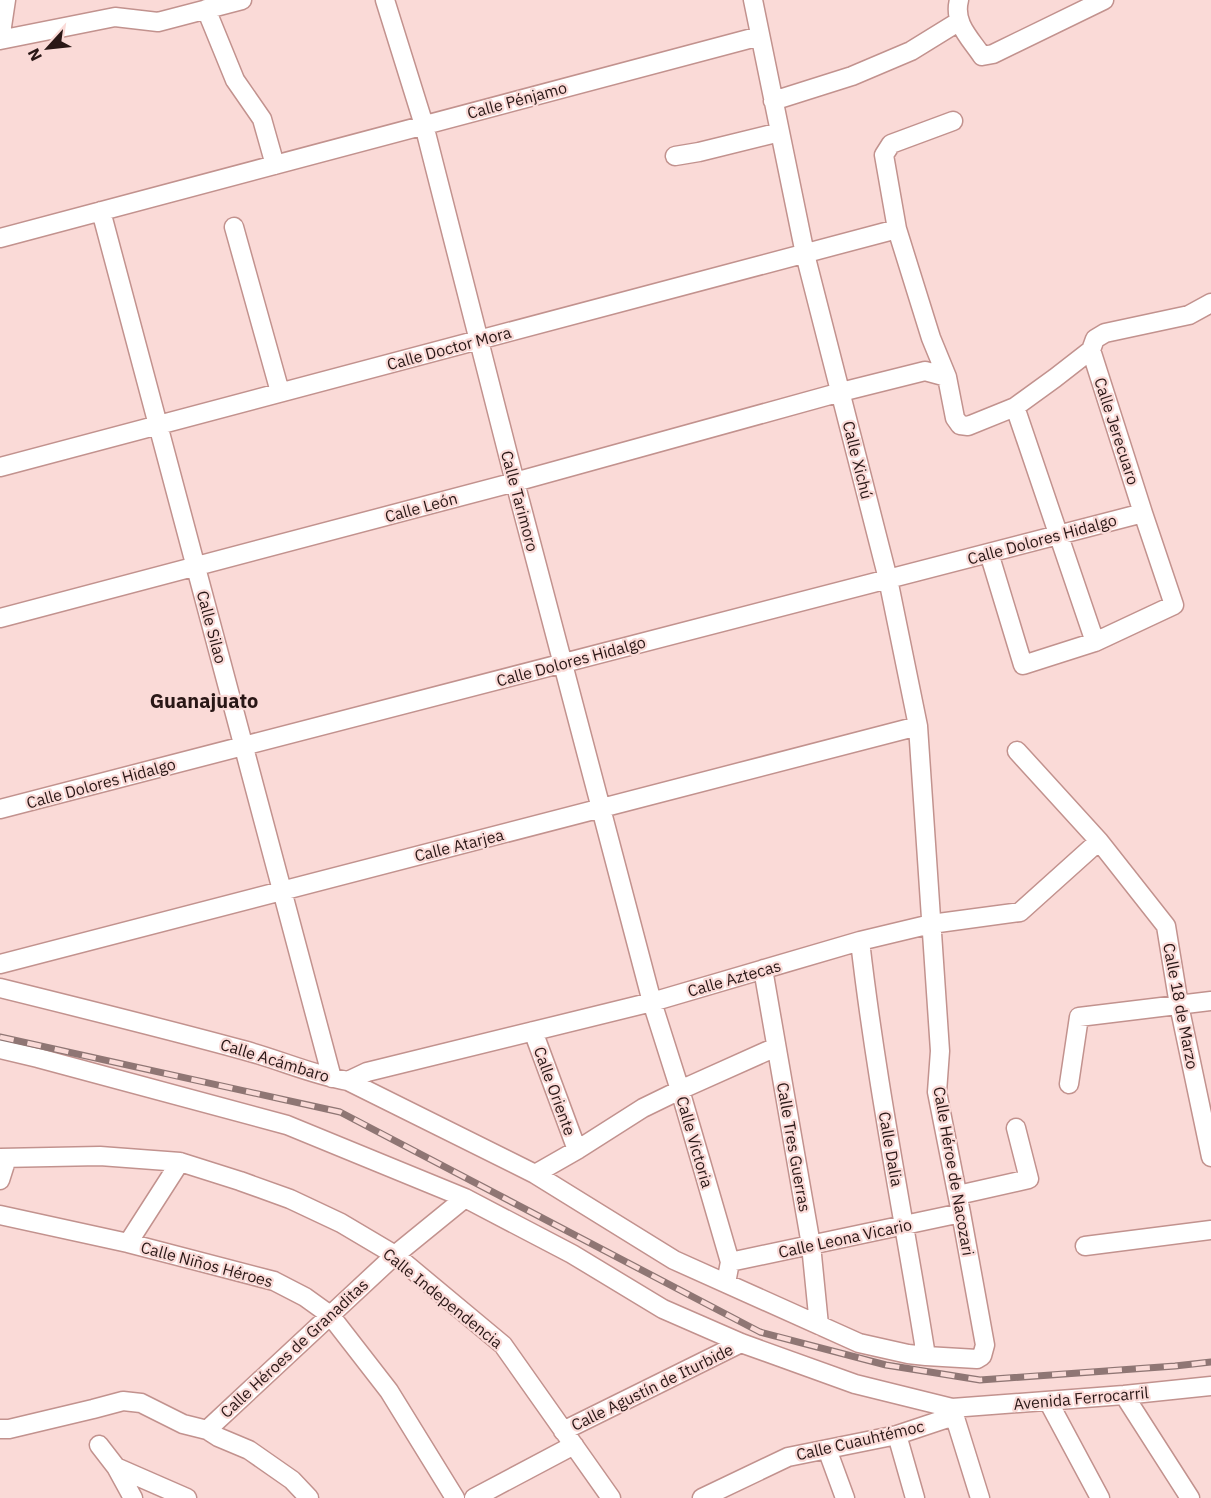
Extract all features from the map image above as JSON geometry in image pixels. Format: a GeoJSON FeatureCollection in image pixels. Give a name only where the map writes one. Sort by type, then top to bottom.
{"type":"FeatureCollection","features":[{"type":"Feature","properties":{"kind":"street"},"geometry":{"type":"LineString","coordinates":[[6,0],[0,40],[115,17],[158,22],[242,0]]}},
{"type":"Feature","properties":{"kind":"street","name":"Calle Tarimoro"},"geometry":{"type":"LineString","coordinates":[[385,0],[424,125],[514,482],[652,1002]]}},
{"type":"Feature","properties":{"kind":"street","name":"Calle Xichú"},"geometry":{"type":"LineString","coordinates":[[753,0],[805,254],[888,579],[918,726],[931,924]]}},
{"type":"Feature","properties":{"kind":"street"},"geometry":{"type":"LineString","coordinates":[[959,0],[958,22],[982,56],[993,54],[1104,0]]}},
{"type":"Feature","properties":{"kind":"street"},"geometry":{"type":"LineString","coordinates":[[206,9],[235,80],[262,119],[275,165]]}},
{"type":"Feature","properties":{"kind":"street"},"geometry":{"type":"LineString","coordinates":[[773,101],[852,76],[911,51],[958,22]]}},
{"type":"Feature","properties":{"kind":"street","name":"Calle Pénjamo"},"geometry":{"type":"LineString","coordinates":[[0,238],[760,36]]}},
{"type":"Feature","properties":{"kind":"street"},"geometry":{"type":"LineString","coordinates":[[953,121],[891,144],[884,156],[897,230],[931,338],[947,377],[955,418],[960,425],[968,426],[1015,407],[1091,350],[1095,339],[1105,333],[1189,315],[1211,303]]}},
{"type":"Feature","properties":{"kind":"street"},"geometry":{"type":"LineString","coordinates":[[675,156],[780,132]]}},
{"type":"Feature","properties":{"kind":"street","name":"Calle Silao"},"geometry":{"type":"LineString","coordinates":[[101,211],[282,890],[340,1079]]}},
{"type":"Feature","properties":{"kind":"street"},"geometry":{"type":"LineString","coordinates":[[234,227],[280,392]]}},
{"type":"Feature","properties":{"kind":"street","name":"Calle Doctor Mora"},"geometry":{"type":"LineString","coordinates":[[0,467],[897,230]]}},
{"type":"Feature","properties":{"kind":"street","name":"Calle Jerecuaro"},"geometry":{"type":"LineString","coordinates":[[1091,350],[1174,605],[1095,642]]}},
{"type":"Feature","properties":{"kind":"street","name":"Calle León"},"geometry":{"type":"LineString","coordinates":[[0,618],[514,482],[841,392],[925,371],[947,377]]}},
{"type":"Feature","properties":{"kind":"street"},"geometry":{"type":"LineString","coordinates":[[988,553],[1023,665],[1095,642],[1015,407]]}},
{"type":"Feature","properties":{"kind":"street","name":"Calle Dolores Hidalgo"},"geometry":{"type":"LineString","coordinates":[[0,809],[1143,513]]}},
{"type":"Feature","properties":{"kind":"street","name":"Calle Atarjea"},"geometry":{"type":"LineString","coordinates":[[0,963],[918,726]]}},
{"type":"Feature","properties":{"kind":"street","name":"Calle 18 de Marzo"},"geometry":{"type":"LineString","coordinates":[[1017,751],[1099,841],[1166,926],[1179,1005],[1211,1154]]}},
{"type":"Feature","properties":{"kind":"street","name":"Calle Aztecas"},"geometry":{"type":"LineString","coordinates":[[340,1079],[652,1002],[860,941],[931,924],[1020,912],[1099,841]]}},
{"type":"Feature","properties":{"kind":"street","name":"Calle Héroe de Nacozari"},"geometry":{"type":"LineString","coordinates":[[931,924],[940,1051],[937,1092],[985,1345]]}},
{"type":"Feature","properties":{"kind":"street","name":"Calle Dalia"},"geometry":{"type":"LineString","coordinates":[[860,941],[880,1091],[926,1356]]}},
{"type":"Feature","properties":{"kind":"street","name":"Calle Tres Guerras"},"geometry":{"type":"LineString","coordinates":[[763,969],[811,1245],[819,1325]]}},
{"type":"Feature","properties":{"kind":"street","name":"Calle Acámbaro"},"geometry":{"type":"LineString","coordinates":[[0,987],[255,1053],[340,1079],[535,1174],[674,1260],[858,1343],[908,1354],[977,1359],[982,1356],[985,1345]]}},
{"type":"Feature","properties":{"kind":"street"},"geometry":{"type":"LineString","coordinates":[[1069,1084],[1079,1017],[1211,1001]]}},
{"type":"Feature","properties":{"kind":"street","name":"Calle Victoria"},"geometry":{"type":"LineString","coordinates":[[652,1002],[730,1262],[726,1283]]}},
{"type":"Feature","properties":{"kind":"street","name":"Calle Oriente"},"geometry":{"type":"LineString","coordinates":[[533,1031],[577,1150]]}},
{"type":"Feature","properties":{"kind":"street"},"geometry":{"type":"LineString","coordinates":[[535,1174],[643,1108],[776,1047]]}},
{"type":"Feature","properties":{"kind":"street"},"geometry":{"type":"LineString","coordinates":[[0,1049],[287,1125],[465,1198],[572,1254],[663,1309],[741,1343],[855,1384],[953,1412],[980,1498]]}},
{"type":"Feature","properties":{"kind":"street","name":"Calle Leona Vicario"},"geometry":{"type":"LineString","coordinates":[[730,1262],[905,1225],[1029,1179],[1016,1128]]}},
{"type":"Feature","properties":{"kind":"street","name":"Calle Independencia"},"geometry":{"type":"LineString","coordinates":[[3,1158],[100,1156],[180,1162],[290,1199],[341,1223],[394,1255],[503,1345],[611,1498]]}},
{"type":"Feature","properties":{"kind":"street"},"geometry":{"type":"LineString","coordinates":[[0,1180],[3,1158]]}},
{"type":"Feature","properties":{"kind":"street"},"geometry":{"type":"LineString","coordinates":[[128,1243],[180,1162]]}},
{"type":"Feature","properties":{"kind":"street","name":"Calle Héroes de Granaditas"},"geometry":{"type":"LineString","coordinates":[[207,1430],[394,1255],[465,1198]]}},
{"type":"Feature","properties":{"kind":"street","name":"Calle Niños Héroes"},"geometry":{"type":"LineString","coordinates":[[0,1215],[128,1243],[274,1281],[305,1297],[330,1315],[389,1391],[455,1498]]}},
{"type":"Feature","properties":{"kind":"street"},"geometry":{"type":"LineString","coordinates":[[1085,1246],[1211,1230]]}},
{"type":"Feature","properties":{"kind":"street","name":"Calle Agustín de Iturbide"},"geometry":{"type":"LineString","coordinates":[[474,1498],[569,1438],[741,1343]]}},
{"type":"Feature","properties":{"kind":"street","name":"Avenida Ferrocarril"},"geometry":{"type":"LineString","coordinates":[[953,1412],[1211,1386]]}},
{"type":"Feature","properties":{"kind":"street"},"geometry":{"type":"LineString","coordinates":[[1124,1395],[1190,1498]]}},
{"type":"Feature","properties":{"kind":"street"},"geometry":{"type":"LineString","coordinates":[[0,1429],[123,1401],[141,1403],[183,1424],[207,1430],[249,1450],[292,1480],[309,1498]]}},
{"type":"Feature","properties":{"kind":"street"},"geometry":{"type":"LineString","coordinates":[[1048,1401],[1100,1498]]}},
{"type":"Feature","properties":{"kind":"street","name":"Calle Cuauhtémoc"},"geometry":{"type":"LineString","coordinates":[[702,1498],[788,1456],[897,1435],[953,1412]]}},
{"type":"Feature","properties":{"kind":"street"},"geometry":{"type":"LineString","coordinates":[[897,1435],[915,1498]]}},
{"type":"Feature","properties":{"kind":"street"},"geometry":{"type":"LineString","coordinates":[[99,1445],[116,1467],[134,1498]]}},
{"type":"Feature","properties":{"kind":"street"},"geometry":{"type":"LineString","coordinates":[[827,1449],[845,1498]]}},
{"type":"Feature","properties":{"kind":"street"},"geometry":{"type":"LineString","coordinates":[[116,1467],[187,1498]]}},
{"type":"Feature","properties":{"kind":"railway"},"geometry":{"type":"LineString","coordinates":[[0,1037],[340,1112],[760,1332],[886,1365],[980,1380],[1211,1362]]}},
{"type":"Feature","properties":{"kind":"district","name":"Guanajuato"},"geometry":{"type":"Point","coordinates":[204,700]}}]}
